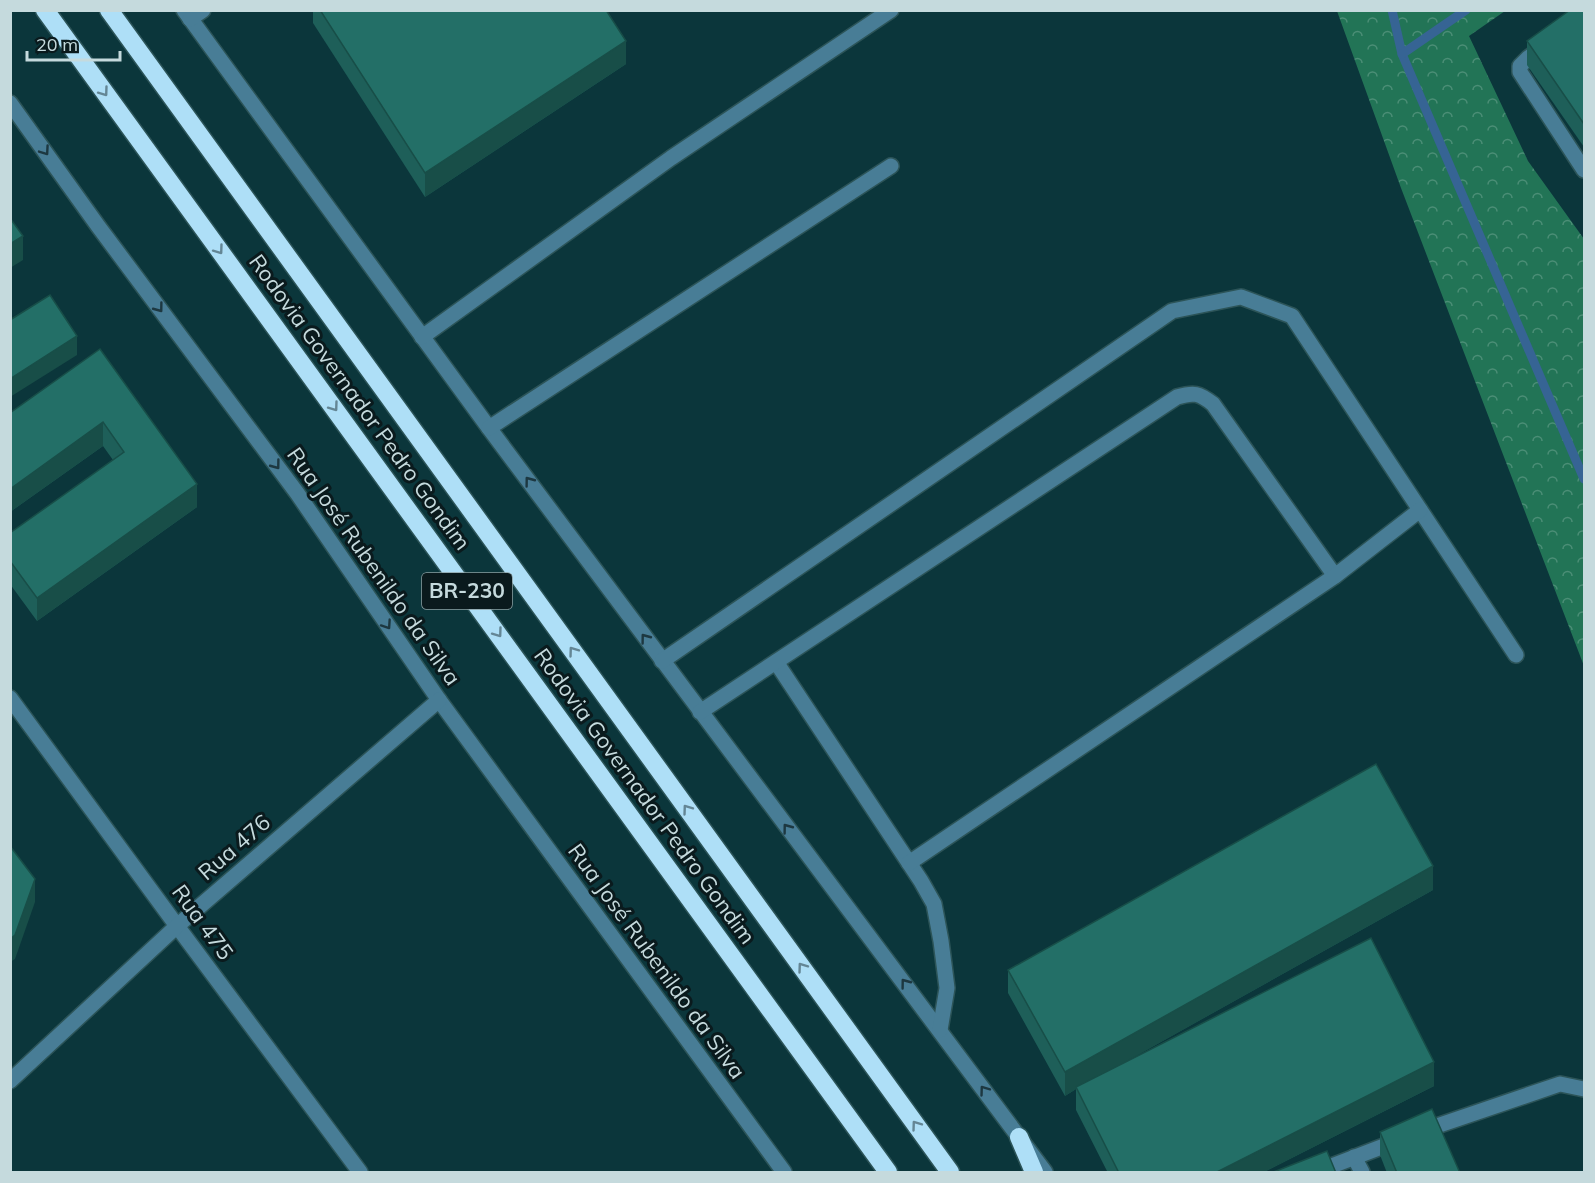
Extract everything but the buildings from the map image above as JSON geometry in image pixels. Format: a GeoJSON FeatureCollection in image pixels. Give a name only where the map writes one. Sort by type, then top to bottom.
{"type":"FeatureCollection","features":[{"type":"Feature","properties":{"kind":"highway","name":"Rodovia Governador Pedro Gondim"},"geometry":{"type":"LineString","coordinates":[[45,10],[888,1173]]}},
{"type":"Feature","properties":{"kind":"highway","name":"Rodovia Governador Pedro Gondim"},"geometry":{"type":"LineString","coordinates":[[109,10],[950,1173]]}},
{"type":"Feature","properties":{"kind":"highway"},"geometry":{"type":"LineString","coordinates":[[1019,1137],[1034,1173]]}},
{"type":"Feature","properties":{"kind":"street"},"geometry":{"type":"LineString","coordinates":[[422,337],[671,158],[891,10]]}},
{"type":"Feature","properties":{"kind":"street"},"geometry":{"type":"LineString","coordinates":[[192,13],[422,337],[1045,1173]]}},
{"type":"Feature","properties":{"kind":"street"},"geometry":{"type":"LineString","coordinates":[[1556,38],[1528,58],[1520,66],[1520,72],[1584,170]]}},
{"type":"Feature","properties":{"kind":"street","name":"Rua José Rubenildo da Silva"},"geometry":{"type":"LineString","coordinates":[[10,103],[98,226],[297,494],[439,700],[784,1173]]}},
{"type":"Feature","properties":{"kind":"street"},"geometry":{"type":"LineString","coordinates":[[489,428],[891,166]]}},
{"type":"Feature","properties":{"kind":"street"},"geometry":{"type":"LineString","coordinates":[[662,661],[1172,311],[1241,297],[1292,316],[1516,655]]}},
{"type":"Feature","properties":{"kind":"street"},"geometry":{"type":"LineString","coordinates":[[700,712],[1177,397],[1192,393],[1204,397],[1213,404],[1335,576]]}},
{"type":"Feature","properties":{"kind":"street"},"geometry":{"type":"LineString","coordinates":[[909,862],[1335,576],[1420,510]]}},
{"type":"Feature","properties":{"kind":"street"},"geometry":{"type":"LineString","coordinates":[[776,662],[909,862],[934,904],[947,988],[940,1030]]}},
{"type":"Feature","properties":{"kind":"street","name":"Rua 475"},"geometry":{"type":"LineString","coordinates":[[10,698],[360,1173]]}},
{"type":"Feature","properties":{"kind":"street","name":"Rua 476"},"geometry":{"type":"LineString","coordinates":[[10,1082],[177,926],[439,700]]}},
{"type":"Feature","properties":{"kind":"street"},"geometry":{"type":"LineString","coordinates":[[1316,1173],[1449,1121],[1560,1084],[1584,1089]]}},
{"type":"Feature","properties":{"kind":"street"},"geometry":{"type":"LineString","coordinates":[[1354,1157],[1362,1173]]}},
{"type":"Feature","properties":{"kind":"green space"},"geometry":{"type":"Polygon","coordinates":[[[1337,11],[1505,11],[1469,36],[1528,161],[1584,239],[1584,666],[1401,188],[1337,11]]]}},
{"type":"Feature","properties":{"kind":"waterway"},"geometry":{"type":"LineString","coordinates":[[1392,10],[1402,54],[1584,479]]}},
{"type":"Feature","properties":{"kind":"waterway"},"geometry":{"type":"LineString","coordinates":[[1402,54],[1466,10]]}}]}
